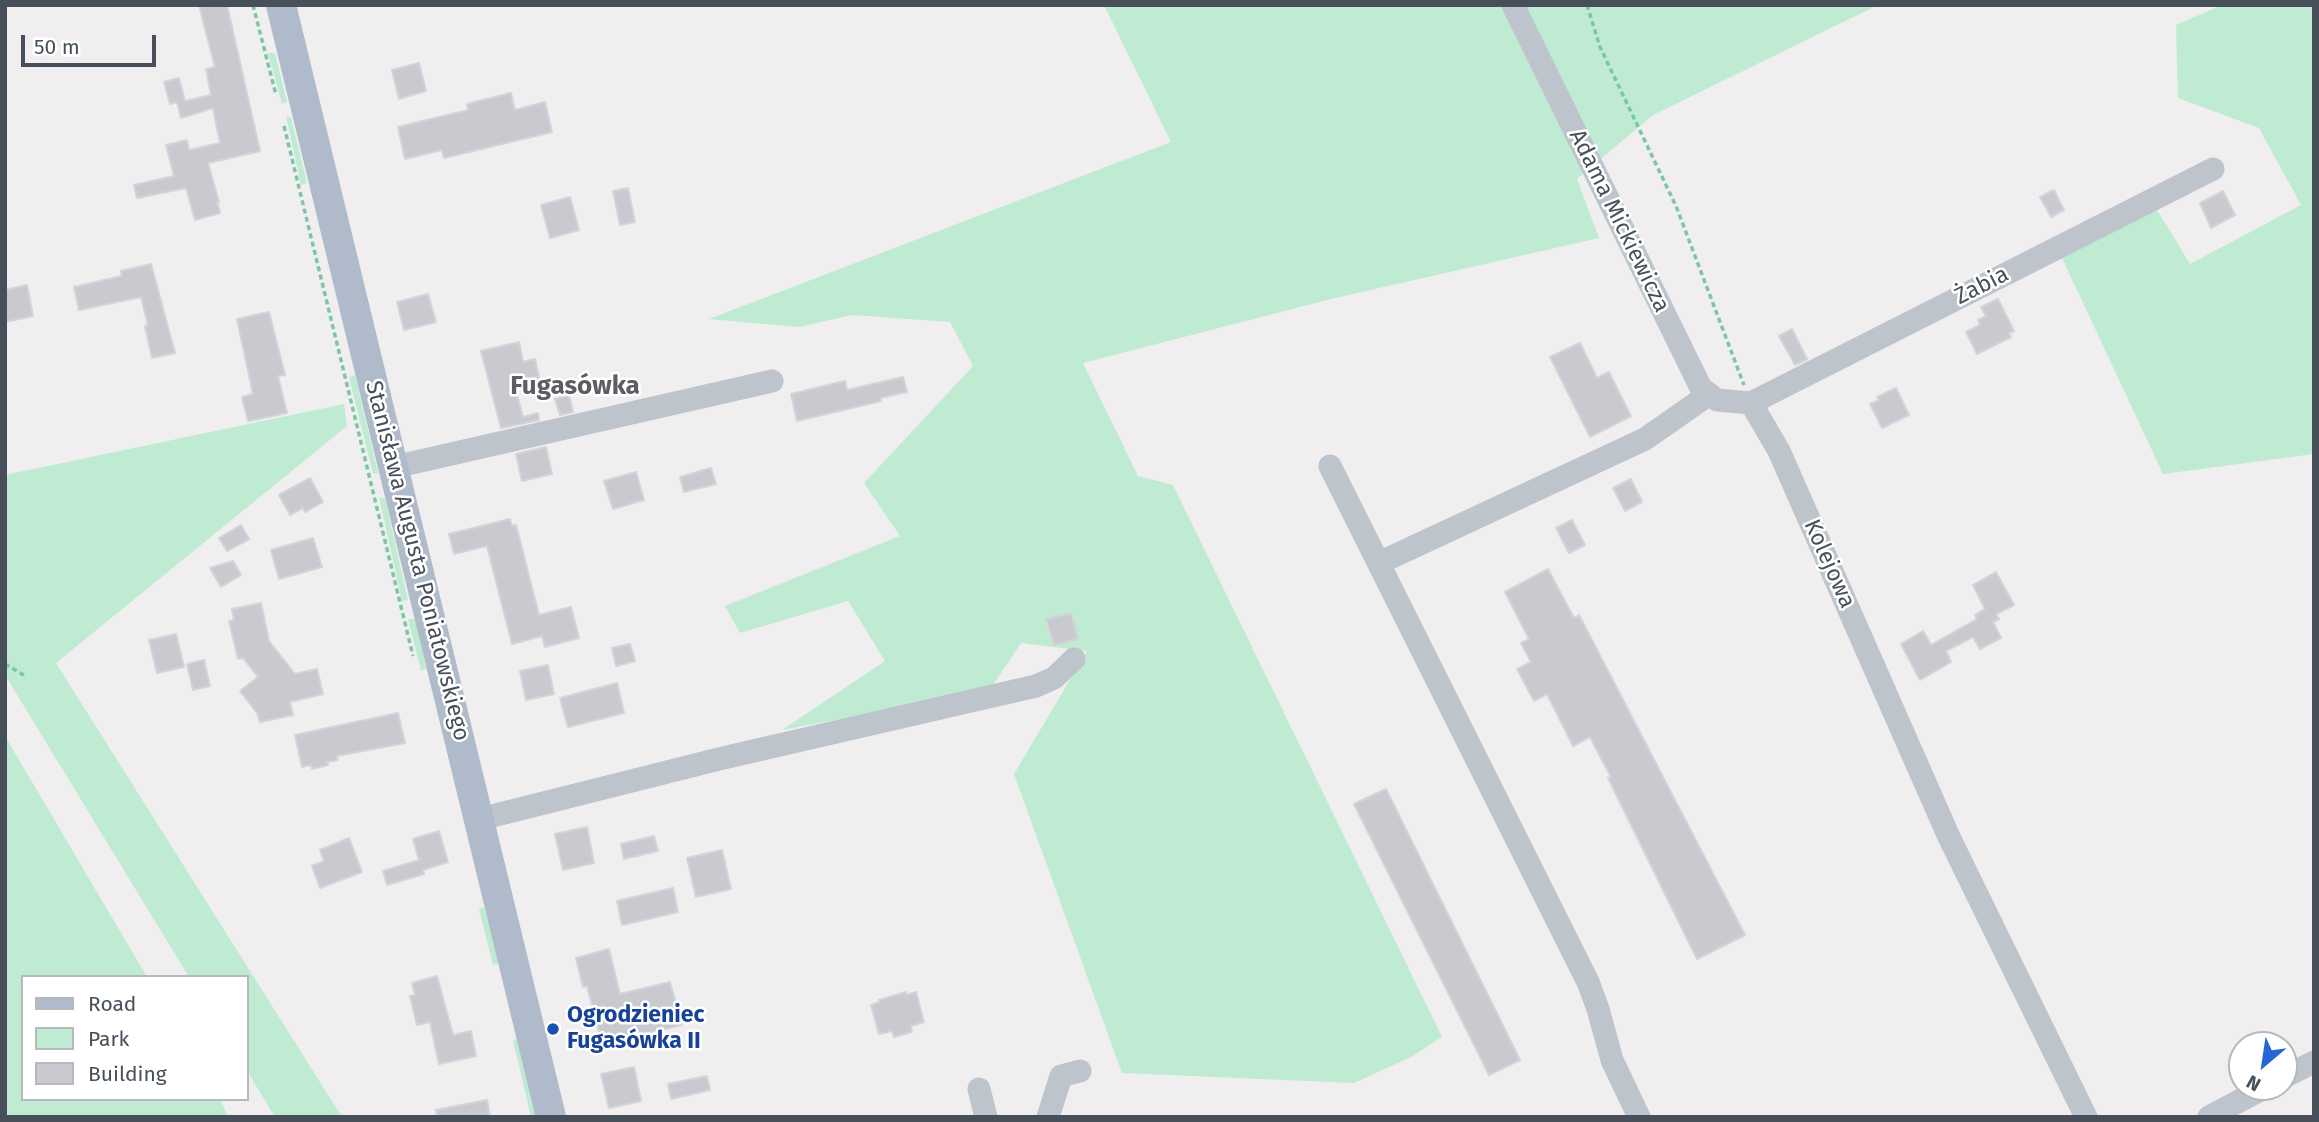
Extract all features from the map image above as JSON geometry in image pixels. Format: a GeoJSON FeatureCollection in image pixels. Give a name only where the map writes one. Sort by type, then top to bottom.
{"type":"FeatureCollection","features":[{"type":"Feature","properties":{"kind":"main road","name":"Stanisława Augusta Poniatowskiego"},"geometry":{"type":"LineString","coordinates":[[281,5],[551,1117]]}},
{"type":"Feature","properties":{"kind":"street","name":"Adama Mickiewicza"},"geometry":{"type":"LineString","coordinates":[[1513,5],[1696,379],[1709,395]]}},
{"type":"Feature","properties":{"kind":"street","name":"Żabia"},"geometry":{"type":"LineString","coordinates":[[1751,403],[2213,169]]}},
{"type":"Feature","properties":{"kind":"street"},"geometry":{"type":"LineString","coordinates":[[394,467],[772,381]]}},
{"type":"Feature","properties":{"kind":"street"},"geometry":{"type":"LineString","coordinates":[[1379,563],[1645,439],[1709,395],[1717,400],[1751,403]]}},
{"type":"Feature","properties":{"kind":"street","name":"Kolejowa"},"geometry":{"type":"LineString","coordinates":[[1751,403],[1779,451],[1949,837],[2086,1117]]}},
{"type":"Feature","properties":{"kind":"street"},"geometry":{"type":"LineString","coordinates":[[1330,466],[1588,982],[1617,1073],[1639,1117]]}},
{"type":"Feature","properties":{"kind":"street"},"geometry":{"type":"LineString","coordinates":[[480,819],[723,758],[1036,686],[1054,678],[1074,659]]}},
{"type":"Feature","properties":{"kind":"street"},"geometry":{"type":"LineString","coordinates":[[2298,1070],[2314,1062]]}},
{"type":"Feature","properties":{"kind":"street"},"geometry":{"type":"LineString","coordinates":[[1048,1117],[1061,1076],[1080,1071]]}},
{"type":"Feature","properties":{"kind":"street"},"geometry":{"type":"LineString","coordinates":[[979,1089],[986,1117]]}},
{"type":"Feature","properties":{"kind":"street"},"geometry":{"type":"LineString","coordinates":[[2209,1117],[2239,1101]]}},
{"type":"Feature","properties":{"kind":"path"},"geometry":{"type":"LineString","coordinates":[[1587,5],[1600,47],[1676,206],[1751,403]]}},
{"type":"Feature","properties":{"kind":"path"},"geometry":{"type":"LineString","coordinates":[[5,664],[27,677]]}},
{"type":"Feature","properties":{"kind":"green space"},"geometry":{"type":"Polygon","coordinates":[[[1104,5],[1878,5],[1653,115],[1577,179],[1599,238],[1331,299],[1083,363],[1138,476],[1173,485],[1442,1037],[1411,1057],[1354,1083],[1122,1073],[1014,774],[1087,651],[1021,643],[989,691],[782,730],[885,661],[848,601],[740,633],[725,606],[900,536],[864,483],[973,366],[950,322],[852,315],[799,327],[709,319],[1171,142],[1104,5]]]}},
{"type":"Feature","properties":{"kind":"green space"},"geometry":{"type":"Polygon","coordinates":[[[2222,5],[2314,5],[2314,454],[2163,474],[2062,258],[2154,205],[2190,264],[2301,205],[2259,128],[2178,98],[2176,25],[2222,5]]]}},
{"type":"Feature","properties":{"kind":"green space"},"geometry":{"type":"Polygon","coordinates":[[[268,53],[275,53],[287,102],[282,104],[268,53]]]}},
{"type":"Feature","properties":{"kind":"green space"},"geometry":{"type":"Polygon","coordinates":[[[286,116],[291,118],[307,183],[301,185],[286,116]]]}},
{"type":"Feature","properties":{"kind":"green space"},"geometry":{"type":"Polygon","coordinates":[[[355,375],[378,473],[373,474],[349,377],[355,375]]]}},
{"type":"Feature","properties":{"kind":"green space"},"geometry":{"type":"Polygon","coordinates":[[[344,404],[347,426],[56,663],[342,1117],[275,1117],[248,1073],[248,975],[188,975],[5,675],[5,475],[344,404]]]}},
{"type":"Feature","properties":{"kind":"green space"},"geometry":{"type":"Polygon","coordinates":[[[379,497],[385,499],[408,600],[402,601],[379,497]]]}},
{"type":"Feature","properties":{"kind":"green space"},"geometry":{"type":"Polygon","coordinates":[[[408,619],[416,619],[426,669],[421,671],[408,619]]]}},
{"type":"Feature","properties":{"kind":"green space"},"geometry":{"type":"Polygon","coordinates":[[[5,736],[146,975],[21,975],[21,1101],[220,1101],[229,1117],[5,1117],[5,736]]]}},
{"type":"Feature","properties":{"kind":"green space"},"geometry":{"type":"Polygon","coordinates":[[[484,907],[500,963],[493,965],[479,909],[484,907]]]}},
{"type":"Feature","properties":{"kind":"green space"},"geometry":{"type":"Polygon","coordinates":[[[521,1038],[540,1117],[531,1117],[513,1040],[521,1038]]]}},
{"type":"Feature","properties":{"kind":"building"},"geometry":{"type":"Polygon","coordinates":[[[199,5],[227,5],[260,151],[208,163],[220,213],[195,220],[186,188],[137,198],[134,185],[174,176],[166,145],[187,140],[189,150],[220,143],[213,108],[181,118],[177,102],[170,104],[164,82],[179,78],[185,101],[211,95],[206,69],[215,67],[199,5]]]}},
{"type":"Feature","properties":{"kind":"building"},"geometry":{"type":"Polygon","coordinates":[[[419,63],[426,91],[399,99],[392,70],[419,63]]]}},
{"type":"Feature","properties":{"kind":"building"},"geometry":{"type":"Polygon","coordinates":[[[511,93],[515,110],[545,102],[552,132],[444,158],[442,150],[405,159],[398,127],[468,110],[467,104],[511,93]]]}},
{"type":"Feature","properties":{"kind":"building"},"geometry":{"type":"Polygon","coordinates":[[[628,188],[635,222],[620,225],[613,191],[628,188]]]}},
{"type":"Feature","properties":{"kind":"building"},"geometry":{"type":"Polygon","coordinates":[[[2054,190],[2064,210],[2051,217],[2040,197],[2054,190]]]}},
{"type":"Feature","properties":{"kind":"building"},"geometry":{"type":"Polygon","coordinates":[[[2223,191],[2235,215],[2211,228],[2200,203],[2223,191]]]}},
{"type":"Feature","properties":{"kind":"building"},"geometry":{"type":"Polygon","coordinates":[[[570,197],[579,230],[550,238],[541,205],[570,197]]]}},
{"type":"Feature","properties":{"kind":"building"},"geometry":{"type":"Polygon","coordinates":[[[151,264],[175,353],[152,358],[141,297],[79,310],[74,287],[122,276],[121,271],[151,264]]]}},
{"type":"Feature","properties":{"kind":"building"},"geometry":{"type":"Polygon","coordinates":[[[27,285],[33,316],[5,322],[5,290],[27,285]]]}},
{"type":"Feature","properties":{"kind":"building"},"geometry":{"type":"Polygon","coordinates":[[[428,294],[436,322],[404,330],[397,302],[428,294]]]}},
{"type":"Feature","properties":{"kind":"building"},"geometry":{"type":"Polygon","coordinates":[[[1998,299],[2014,331],[2009,333],[2011,337],[1977,354],[1966,332],[1980,325],[1978,320],[1986,316],[1981,307],[1998,299]]]}},
{"type":"Feature","properties":{"kind":"building"},"geometry":{"type":"Polygon","coordinates":[[[269,312],[285,375],[278,376],[287,413],[248,421],[242,397],[253,394],[237,319],[269,312]]]}},
{"type":"Feature","properties":{"kind":"building"},"geometry":{"type":"Polygon","coordinates":[[[1792,329],[1807,359],[1795,365],[1779,336],[1792,329]]]}},
{"type":"Feature","properties":{"kind":"building"},"geometry":{"type":"Polygon","coordinates":[[[519,342],[523,362],[535,359],[540,382],[515,387],[523,417],[538,413],[539,420],[501,428],[481,351],[519,342]]]}},
{"type":"Feature","properties":{"kind":"building"},"geometry":{"type":"Polygon","coordinates":[[[1580,343],[1597,378],[1609,372],[1631,416],[1590,437],[1550,357],[1580,343]]]}},
{"type":"Feature","properties":{"kind":"building"},"geometry":{"type":"Polygon","coordinates":[[[903,377],[907,392],[797,421],[791,394],[845,381],[847,390],[903,377]]]}},
{"type":"Feature","properties":{"kind":"building"},"geometry":{"type":"Polygon","coordinates":[[[1896,388],[1909,415],[1882,428],[1870,404],[1879,400],[1877,397],[1896,388]]]}},
{"type":"Feature","properties":{"kind":"building"},"geometry":{"type":"Polygon","coordinates":[[[569,395],[573,412],[560,415],[555,399],[569,395]]]}},
{"type":"Feature","properties":{"kind":"building"},"geometry":{"type":"Polygon","coordinates":[[[546,447],[552,474],[522,481],[516,454],[546,447]]]}},
{"type":"Feature","properties":{"kind":"building"},"geometry":{"type":"Polygon","coordinates":[[[711,468],[716,484],[684,492],[680,477],[711,468]]]}},
{"type":"Feature","properties":{"kind":"building"},"geometry":{"type":"Polygon","coordinates":[[[636,472],[644,500],[613,509],[604,481],[636,472]]]}},
{"type":"Feature","properties":{"kind":"building"},"geometry":{"type":"Polygon","coordinates":[[[310,478],[323,502],[305,512],[303,508],[290,515],[279,495],[310,478]]]}},
{"type":"Feature","properties":{"kind":"building"},"geometry":{"type":"Polygon","coordinates":[[[1631,479],[1642,502],[1625,511],[1613,488],[1631,479]]]}},
{"type":"Feature","properties":{"kind":"building"},"geometry":{"type":"Polygon","coordinates":[[[510,519],[512,526],[516,525],[539,615],[571,607],[579,638],[545,647],[542,636],[512,644],[487,546],[454,554],[449,534],[510,519]]]}},
{"type":"Feature","properties":{"kind":"building"},"geometry":{"type":"Polygon","coordinates":[[[1572,520],[1585,545],[1569,553],[1556,528],[1572,520]]]}},
{"type":"Feature","properties":{"kind":"building"},"geometry":{"type":"Polygon","coordinates":[[[241,525],[249,539],[227,551],[219,538],[241,525]]]}},
{"type":"Feature","properties":{"kind":"building"},"geometry":{"type":"Polygon","coordinates":[[[313,538],[322,567],[279,579],[271,550],[313,538]]]}},
{"type":"Feature","properties":{"kind":"building"},"geometry":{"type":"Polygon","coordinates":[[[233,561],[241,575],[221,587],[210,568],[233,561]]]}},
{"type":"Feature","properties":{"kind":"building"},"geometry":{"type":"Polygon","coordinates":[[[1548,569],[1574,618],[1579,615],[1745,935],[1697,959],[1590,737],[1573,746],[1547,694],[1534,701],[1517,669],[1531,662],[1521,643],[1529,639],[1505,592],[1548,569]]]}},
{"type":"Feature","properties":{"kind":"building"},"geometry":{"type":"Polygon","coordinates":[[[1996,572],[2014,605],[1996,614],[1999,619],[1993,622],[2001,638],[1980,649],[1973,637],[1946,651],[1951,662],[1920,680],[1901,644],[1923,631],[1931,645],[1977,619],[1975,615],[1985,609],[1973,585],[1996,572]]]}},
{"type":"Feature","properties":{"kind":"building"},"geometry":{"type":"Polygon","coordinates":[[[261,603],[269,641],[295,674],[317,669],[323,694],[290,702],[293,715],[260,722],[257,713],[240,691],[258,677],[243,658],[238,659],[229,621],[234,620],[232,609],[261,603]]]}},
{"type":"Feature","properties":{"kind":"building"},"geometry":{"type":"Polygon","coordinates":[[[1071,613],[1078,639],[1054,645],[1046,619],[1071,613]]]}},
{"type":"Feature","properties":{"kind":"building"},"geometry":{"type":"Polygon","coordinates":[[[176,634],[184,667],[157,673],[149,640],[176,634]]]}},
{"type":"Feature","properties":{"kind":"building"},"geometry":{"type":"Polygon","coordinates":[[[630,644],[635,661],[616,666],[612,648],[630,644]]]}},
{"type":"Feature","properties":{"kind":"building"},"geometry":{"type":"Polygon","coordinates":[[[204,660],[210,686],[193,690],[187,664],[204,660]]]}},
{"type":"Feature","properties":{"kind":"building"},"geometry":{"type":"Polygon","coordinates":[[[548,665],[554,694],[526,700],[520,671],[548,665]]]}},
{"type":"Feature","properties":{"kind":"building"},"geometry":{"type":"Polygon","coordinates":[[[617,683],[624,713],[568,727],[560,698],[617,683]]]}},
{"type":"Feature","properties":{"kind":"building"},"geometry":{"type":"Polygon","coordinates":[[[398,713],[405,743],[337,756],[338,760],[312,769],[311,765],[302,767],[295,735],[398,713]]]}},
{"type":"Feature","properties":{"kind":"building"},"geometry":{"type":"Polygon","coordinates":[[[1386,789],[1520,1060],[1489,1075],[1354,804],[1386,789]]]}},
{"type":"Feature","properties":{"kind":"building"},"geometry":{"type":"Polygon","coordinates":[[[587,827],[594,863],[563,870],[555,834],[587,827]]]}},
{"type":"Feature","properties":{"kind":"building"},"geometry":{"type":"Polygon","coordinates":[[[439,831],[448,862],[423,870],[424,874],[387,885],[383,871],[419,860],[413,839],[439,831]]]}},
{"type":"Feature","properties":{"kind":"building"},"geometry":{"type":"Polygon","coordinates":[[[654,836],[658,851],[624,859],[621,844],[654,836]]]}},
{"type":"Feature","properties":{"kind":"building"},"geometry":{"type":"Polygon","coordinates":[[[349,838],[362,872],[320,888],[312,866],[324,861],[320,850],[349,838]]]}},
{"type":"Feature","properties":{"kind":"building"},"geometry":{"type":"Polygon","coordinates":[[[722,850],[731,889],[696,897],[687,858],[722,850]]]}},
{"type":"Feature","properties":{"kind":"building"},"geometry":{"type":"Polygon","coordinates":[[[673,888],[678,912],[622,925],[617,901],[673,888]]]}},
{"type":"Feature","properties":{"kind":"building"},"geometry":{"type":"Polygon","coordinates":[[[609,949],[620,994],[670,982],[682,1025],[602,1044],[587,986],[583,987],[576,958],[609,949]]]}},
{"type":"Feature","properties":{"kind":"building"},"geometry":{"type":"Polygon","coordinates":[[[437,976],[453,1035],[471,1031],[476,1056],[439,1064],[430,1022],[417,1025],[410,996],[415,995],[412,983],[437,976]]]}},
{"type":"Feature","properties":{"kind":"building"},"geometry":{"type":"Polygon","coordinates":[[[906,992],[906,995],[916,992],[924,1022],[911,1026],[912,1032],[894,1037],[892,1031],[879,1034],[871,1005],[906,992]]]}},
{"type":"Feature","properties":{"kind":"building"},"geometry":{"type":"Polygon","coordinates":[[[634,1067],[641,1101],[609,1108],[601,1074],[634,1067]]]}},
{"type":"Feature","properties":{"kind":"building"},"geometry":{"type":"Polygon","coordinates":[[[707,1076],[710,1090],[671,1099],[668,1084],[707,1076]]]}},
{"type":"Feature","properties":{"kind":"building"},"geometry":{"type":"Polygon","coordinates":[[[487,1100],[490,1117],[437,1117],[436,1110],[487,1100]]]}},
{"type":"Feature","properties":{"kind":"place","name":"Ogrodzieniec Fugasówka II"},"geometry":{"type":"Point","coordinates":[553,1029]}},
{"type":"Feature","properties":{"kind":"district","name":"Fugasówka"},"geometry":{"type":"Point","coordinates":[575,387]}}]}
